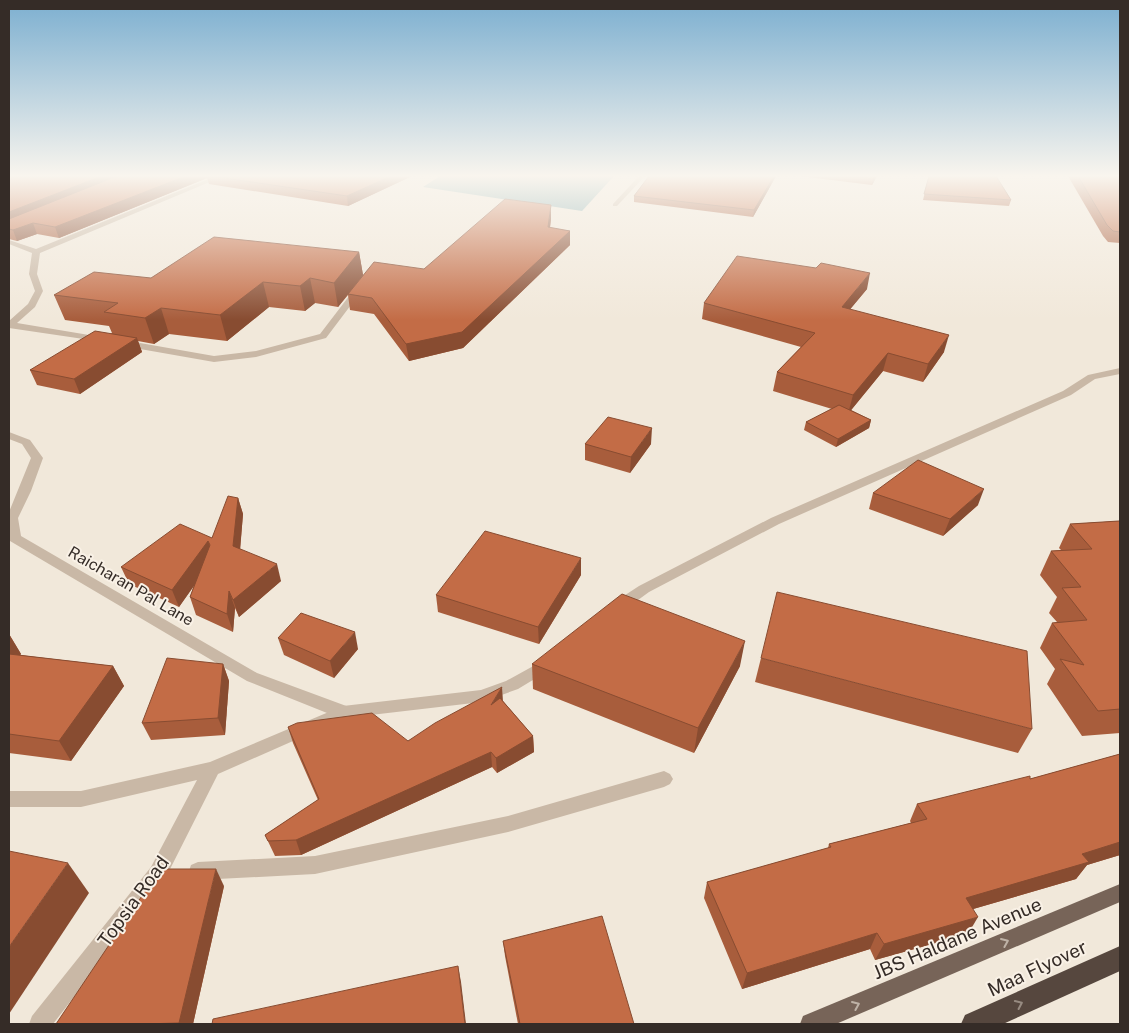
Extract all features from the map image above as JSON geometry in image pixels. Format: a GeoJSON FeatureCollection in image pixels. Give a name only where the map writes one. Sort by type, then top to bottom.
{"type":"FeatureCollection","features":[{"type":"Feature","properties":{"kind":"highway","name":"Maa Flyover"},"geometry":{"type":"LineString","coordinates":[[974,1024],[1120,958]]}},
{"type":"Feature","properties":{"kind":"main road","name":"JBS Haldane Avenue"},"geometry":{"type":"LineString","coordinates":[[811,1024],[1120,893]]}},
{"type":"Feature","properties":{"kind":"street"},"geometry":{"type":"LineString","coordinates":[[9,242],[36,252],[104,224]]}},
{"type":"Feature","properties":{"kind":"street"},"geometry":{"type":"LineString","coordinates":[[9,325],[32,305],[39,291],[33,274],[36,252]]}},
{"type":"Feature","properties":{"kind":"street"},"geometry":{"type":"LineString","coordinates":[[9,325],[214,359],[256,354],[323,336],[366,281]]}},
{"type":"Feature","properties":{"kind":"street"},"geometry":{"type":"LineString","coordinates":[[608,615],[644,588],[775,520],[1067,393],[1087,378],[1103,372],[1120,371]]}},
{"type":"Feature","properties":{"kind":"street","name":"Raicharan Pal Lane"},"geometry":{"type":"LineString","coordinates":[[9,435],[26,442],[37,458],[25,491],[12,518],[15,538],[252,677],[343,712]]}},
{"type":"Feature","properties":{"kind":"street"},"geometry":{"type":"LineString","coordinates":[[9,799],[80,798],[212,770],[343,712],[482,696],[512,685],[557,656]]}},
{"type":"Feature","properties":{"kind":"street","name":"Topsia Road"},"geometry":{"type":"LineString","coordinates":[[40,1024],[158,873],[212,770]]}},
{"type":"Feature","properties":{"kind":"street"},"geometry":{"type":"LineString","coordinates":[[158,873],[315,865],[508,824],[664,779]]}},
{"type":"Feature","properties":{"kind":"building"},"geometry":{"type":"Polygon","coordinates":[[[9,224],[30,224],[13,230],[9,229],[9,224]]]}},
{"type":"Feature","properties":{"kind":"building"},"geometry":{"type":"Polygon","coordinates":[[[40,224],[62,224],[55,227],[40,224]]]}},
{"type":"Feature","properties":{"kind":"building"},"geometry":{"type":"Polygon","coordinates":[[[476,224],[548,224],[548,227],[570,231],[462,332],[406,344],[372,298],[348,294],[374,262],[424,269],[476,224]]]}},
{"type":"Feature","properties":{"kind":"building"},"geometry":{"type":"Polygon","coordinates":[[[1120,224],[1120,232],[1113,231],[1107,225],[1120,224]]]}},
{"type":"Feature","properties":{"kind":"building"},"geometry":{"type":"Polygon","coordinates":[[[214,237],[359,252],[334,283],[310,278],[300,286],[263,282],[220,315],[161,308],[145,318],[104,312],[118,303],[54,295],[94,272],[151,278],[214,237]]]}},
{"type":"Feature","properties":{"kind":"building"},"geometry":{"type":"Polygon","coordinates":[[[737,256],[816,268],[821,263],[870,273],[842,307],[949,335],[928,364],[888,353],[853,395],[777,372],[815,333],[704,303],[737,256]]]}},
{"type":"Feature","properties":{"kind":"building"},"geometry":{"type":"Polygon","coordinates":[[[95,331],[137,338],[74,379],[30,370],[95,331]]]}},
{"type":"Feature","properties":{"kind":"building"},"geometry":{"type":"Polygon","coordinates":[[[839,405],[871,420],[838,439],[806,422],[839,405]]]}},
{"type":"Feature","properties":{"kind":"building"},"geometry":{"type":"Polygon","coordinates":[[[608,417],[652,428],[631,457],[585,444],[608,417]]]}},
{"type":"Feature","properties":{"kind":"building"},"geometry":{"type":"Polygon","coordinates":[[[918,460],[984,489],[950,519],[873,493],[918,460]]]}},
{"type":"Feature","properties":{"kind":"building"},"geometry":{"type":"Polygon","coordinates":[[[228,496],[238,498],[233,546],[277,564],[233,600],[229,591],[227,614],[190,597],[210,545],[208,541],[172,590],[121,567],[180,524],[212,538],[228,496]]]}},
{"type":"Feature","properties":{"kind":"building"},"geometry":{"type":"Polygon","coordinates":[[[1120,521],[1120,709],[1098,711],[1060,659],[1084,665],[1052,623],[1087,620],[1062,588],[1081,587],[1051,551],[1092,549],[1070,524],[1120,521]]]}},
{"type":"Feature","properties":{"kind":"building"},"geometry":{"type":"Polygon","coordinates":[[[485,531],[581,558],[538,627],[436,595],[485,531]]]}},
{"type":"Feature","properties":{"kind":"building"},"geometry":{"type":"Polygon","coordinates":[[[777,592],[1027,651],[1032,729],[761,658],[777,592]]]}},
{"type":"Feature","properties":{"kind":"building"},"geometry":{"type":"Polygon","coordinates":[[[622,594],[745,641],[698,728],[532,664],[622,594]]]}},
{"type":"Feature","properties":{"kind":"building"},"geometry":{"type":"Polygon","coordinates":[[[301,613],[355,632],[330,661],[278,638],[301,613]]]}},
{"type":"Feature","properties":{"kind":"building"},"geometry":{"type":"Polygon","coordinates":[[[9,654],[113,666],[59,741],[9,734],[9,654]]]}},
{"type":"Feature","properties":{"kind":"building"},"geometry":{"type":"Polygon","coordinates":[[[167,658],[223,664],[218,718],[142,723],[167,658]]]}},
{"type":"Feature","properties":{"kind":"building"},"geometry":{"type":"Polygon","coordinates":[[[502,687],[491,705],[500,698],[533,736],[496,758],[491,752],[296,840],[268,841],[265,835],[319,799],[288,727],[297,723],[372,713],[408,741],[435,723],[502,687]]]}},
{"type":"Feature","properties":{"kind":"building"},"geometry":{"type":"Polygon","coordinates":[[[1120,754],[1120,842],[1082,854],[1089,862],[966,898],[978,917],[884,944],[877,933],[747,973],[707,882],[831,847],[829,844],[927,819],[917,804],[1030,776],[1030,779],[1120,754]]]}},
{"type":"Feature","properties":{"kind":"building"},"geometry":{"type":"Polygon","coordinates":[[[9,851],[68,863],[9,947],[9,851]]]}},
{"type":"Feature","properties":{"kind":"building"},"geometry":{"type":"Polygon","coordinates":[[[160,869],[216,869],[179,1023],[56,1024],[160,869]]]}},
{"type":"Feature","properties":{"kind":"building"},"geometry":{"type":"Polygon","coordinates":[[[602,916],[634,1024],[520,1024],[503,941],[602,916]]]}},
{"type":"Feature","properties":{"kind":"building"},"geometry":{"type":"Polygon","coordinates":[[[458,966],[465,1024],[212,1024],[213,1019],[458,966]]]}}]}
